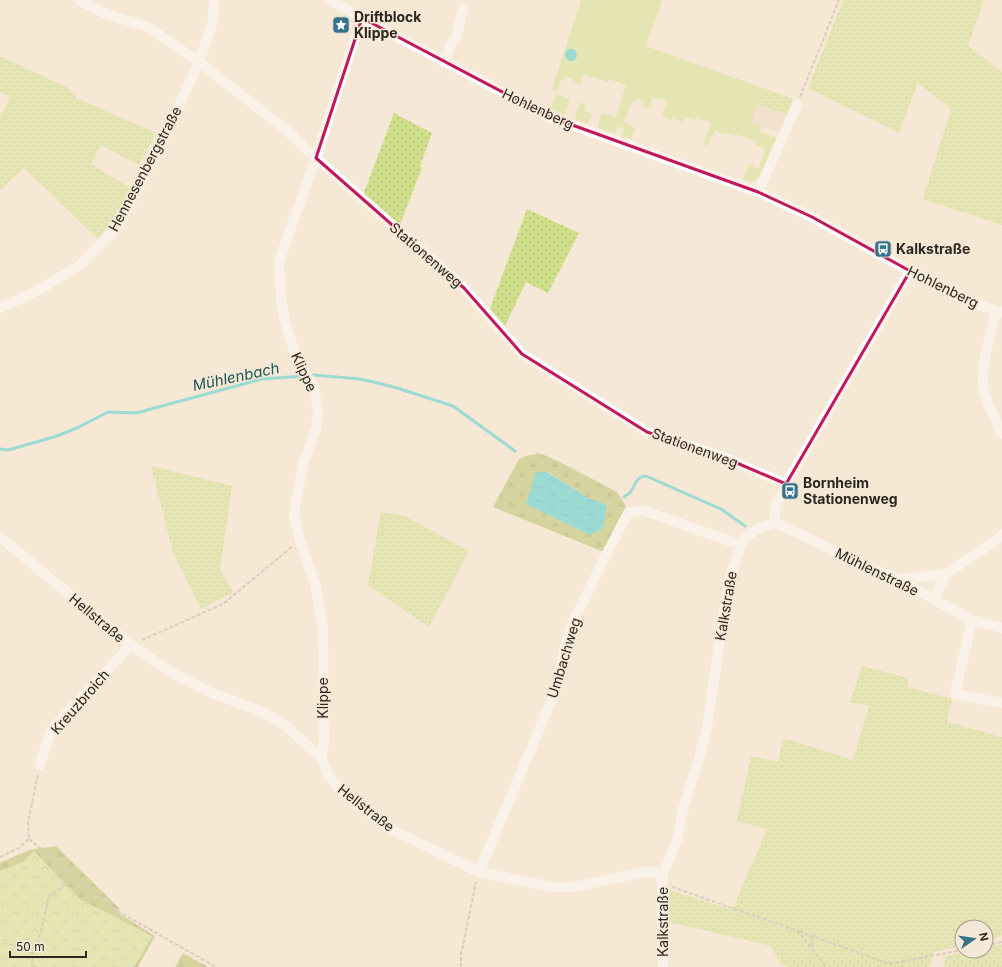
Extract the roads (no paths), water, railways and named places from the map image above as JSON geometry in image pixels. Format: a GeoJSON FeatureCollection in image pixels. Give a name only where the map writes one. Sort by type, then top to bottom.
{"type":"FeatureCollection","features":[{"type":"Feature","properties":{"kind":"street","name":"Stationenweg"},"geometry":{"type":"LineString","coordinates":[[79,0],[101,12],[148,27],[200,62],[285,129],[464,288],[522,354],[648,432],[723,457],[786,484]]}},
{"type":"Feature","properties":{"kind":"street","name":"Hennesenbergstraße"},"geometry":{"type":"LineString","coordinates":[[0,308],[39,290],[80,265],[112,233],[121,220],[164,138],[200,62],[213,21],[214,0]]}},
{"type":"Feature","properties":{"kind":"street","name":"Hohlenberg"},"geometry":{"type":"LineString","coordinates":[[330,0],[550,117],[758,192],[812,217],[910,271],[969,300],[999,311]]}},
{"type":"Feature","properties":{"kind":"street"},"geometry":{"type":"LineString","coordinates":[[445,62],[450,46],[456,38],[463,9]]}},
{"type":"Feature","properties":{"kind":"street","name":"Klippe"},"geometry":{"type":"LineString","coordinates":[[321,758],[324,742],[323,627],[315,583],[300,540],[294,515],[303,464],[316,428],[318,411],[314,387],[296,357],[285,321],[281,299],[279,261],[316,158],[362,18]]}},
{"type":"Feature","properties":{"kind":"street"},"geometry":{"type":"LineString","coordinates":[[758,192],[797,105]]}},
{"type":"Feature","properties":{"kind":"street"},"geometry":{"type":"LineString","coordinates":[[775,523],[775,507],[786,484],[910,271]]}},
{"type":"Feature","properties":{"kind":"street"},"geometry":{"type":"LineString","coordinates":[[999,311],[986,350],[983,372],[984,390],[1002,434]]}},
{"type":"Feature","properties":{"kind":"street","name":"Umbachweg"},"geometry":{"type":"LineString","coordinates":[[478,872],[558,685],[570,628],[628,513],[642,510],[741,545]]}},
{"type":"Feature","properties":{"kind":"street","name":"Kalkstraße"},"geometry":{"type":"LineString","coordinates":[[663,967],[662,880],[678,837],[682,813],[707,728],[729,578],[741,545],[747,536],[759,528],[775,523]]}},
{"type":"Feature","properties":{"kind":"street","name":"Mühlenstraße"},"geometry":{"type":"LineString","coordinates":[[775,523],[868,567],[901,580],[972,620],[1002,628]]}},
{"type":"Feature","properties":{"kind":"street"},"geometry":{"type":"LineString","coordinates":[[933,599],[947,574],[998,539],[1002,534]]}},
{"type":"Feature","properties":{"kind":"street","name":"Hellstraße"},"geometry":{"type":"LineString","coordinates":[[0,537],[131,645],[170,672],[212,693],[258,710],[284,724],[321,758],[329,776],[338,788],[388,828],[478,872],[551,887],[574,887],[644,872],[653,872],[662,880]]}},
{"type":"Feature","properties":{"kind":"street"},"geometry":{"type":"LineString","coordinates":[[901,580],[947,574]]}},
{"type":"Feature","properties":{"kind":"street"},"geometry":{"type":"LineString","coordinates":[[972,620],[955,694],[1002,703]]}},
{"type":"Feature","properties":{"kind":"street","name":"Kreuzbroich"},"geometry":{"type":"LineString","coordinates":[[40,765],[51,730],[131,645]]}},
{"type":"Feature","properties":{"kind":"water"},"geometry":{"type":"Polygon","coordinates":[[[569,49],[573,49],[577,55],[573,61],[569,61],[565,57],[565,53],[569,49]]]}},
{"type":"Feature","properties":{"kind":"water"},"geometry":{"type":"Polygon","coordinates":[[[536,472],[547,472],[590,499],[606,504],[606,513],[602,529],[590,535],[526,504],[536,472]]]}},
{"type":"Feature","properties":{"kind":"waterway","name":"Mühlenbach"},"geometry":{"type":"LineString","coordinates":[[310,375],[359,379],[374,382],[453,406],[515,451]]}},
{"type":"Feature","properties":{"kind":"waterway","name":"Mühlenbach"},"geometry":{"type":"LineString","coordinates":[[0,449],[8,450],[54,437],[77,428],[108,412],[136,413],[262,379],[304,376]]}},
{"type":"Feature","properties":{"kind":"waterway","name":"Mühlenbach"},"geometry":{"type":"LineString","coordinates":[[624,497],[630,493],[640,478],[646,476],[721,509],[745,526]]}},
{"type":"Feature","properties":{"kind":"place","name":"Driftblock Klippe"},"geometry":{"type":"Point","coordinates":[341,25]}},
{"type":"Feature","properties":{"kind":"place","name":"Kalkstraße"},"geometry":{"type":"Point","coordinates":[883,249]}},
{"type":"Feature","properties":{"kind":"place","name":"Bornheim Stationenweg"},"geometry":{"type":"Point","coordinates":[790,491]}}]}
